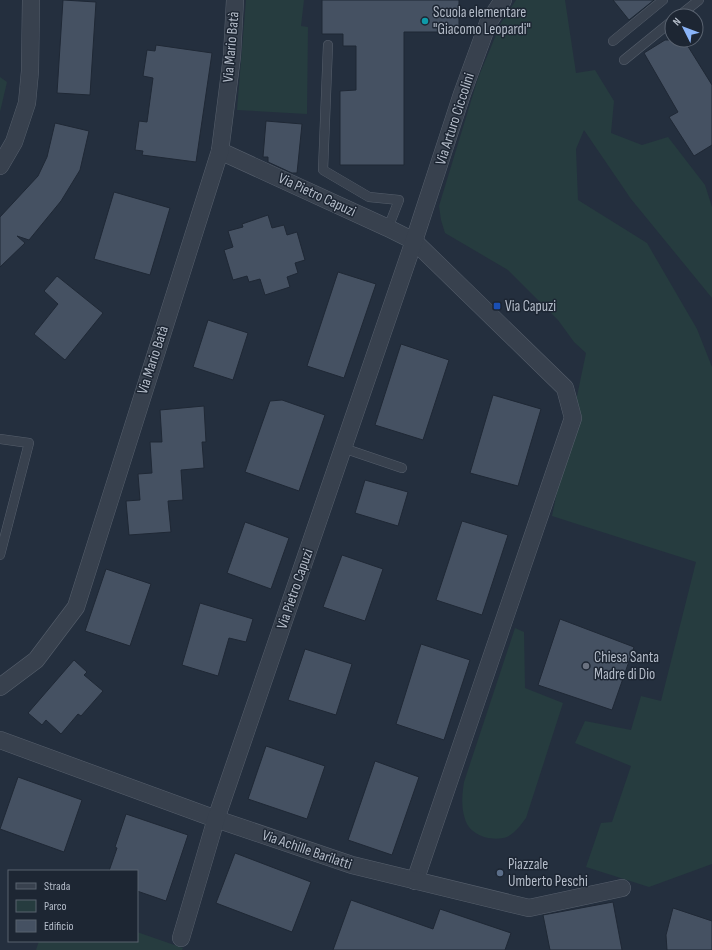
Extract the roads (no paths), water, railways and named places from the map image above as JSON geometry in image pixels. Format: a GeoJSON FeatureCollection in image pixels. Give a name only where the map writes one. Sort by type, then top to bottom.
{"type":"FeatureCollection","features":[{"type":"Feature","properties":{"kind":"street"},"geometry":{"type":"LineString","coordinates":[[0,166],[14,142],[27,103],[30,70],[32,0]]}},
{"type":"Feature","properties":{"kind":"street","name":"Via Mario Batà"},"geometry":{"type":"LineString","coordinates":[[0,687],[36,660],[76,607],[220,150],[232,56],[235,0]]}},
{"type":"Feature","properties":{"kind":"street","name":"Via Arturo Ciccolini"},"geometry":{"type":"LineString","coordinates":[[414,241],[462,94],[488,23],[503,0]]}},
{"type":"Feature","properties":{"kind":"street","name":"Via Pietro Capuzi"},"geometry":{"type":"LineString","coordinates":[[220,150],[414,241],[565,388],[573,418],[415,881]]}},
{"type":"Feature","properties":{"kind":"street","name":"Via Pietro Capuzi"},"geometry":{"type":"LineString","coordinates":[[181,938],[216,819],[414,241]]}},
{"type":"Feature","properties":{"kind":"street","name":"Via Achille Barilatti"},"geometry":{"type":"LineString","coordinates":[[0,740],[216,819],[352,866],[415,881],[529,908],[622,888]]}},
{"type":"Feature","properties":{"kind":"lane"},"geometry":{"type":"LineString","coordinates":[[613,41],[663,0]]}},
{"type":"Feature","properties":{"kind":"lane"},"geometry":{"type":"LineString","coordinates":[[689,8],[699,0]]}},
{"type":"Feature","properties":{"kind":"lane"},"geometry":{"type":"LineString","coordinates":[[624,60],[664,28]]}},
{"type":"Feature","properties":{"kind":"lane"},"geometry":{"type":"LineString","coordinates":[[328,45],[323,170],[369,197],[399,200],[388,228]]}},
{"type":"Feature","properties":{"kind":"lane"},"geometry":{"type":"LineString","coordinates":[[0,439],[29,443],[0,555]]}},
{"type":"Feature","properties":{"kind":"lane"},"geometry":{"type":"LineString","coordinates":[[343,448],[402,468]]}},
{"type":"Feature","properties":{"kind":"place","name":"Scuola elementare \"Giacomo Leopardi\""},"geometry":{"type":"Point","coordinates":[425,21]}},
{"type":"Feature","properties":{"kind":"place","name":"Via Capuzi"},"geometry":{"type":"Point","coordinates":[497,306]}},
{"type":"Feature","properties":{"kind":"place","name":"Chiesa Santa Madre di Dio"},"geometry":{"type":"Point","coordinates":[586,666]}},
{"type":"Feature","properties":{"kind":"place","name":"Piazzale Umberto Peschi"},"geometry":{"type":"Point","coordinates":[500,873]}}]}
